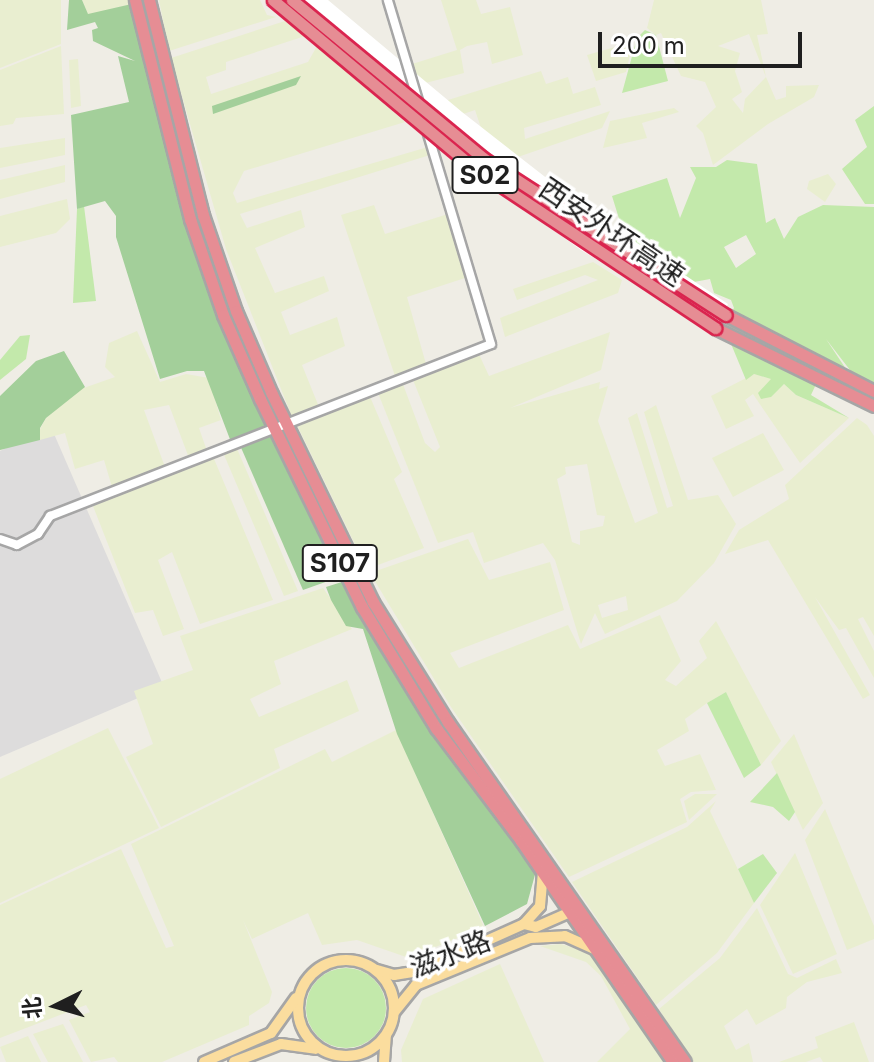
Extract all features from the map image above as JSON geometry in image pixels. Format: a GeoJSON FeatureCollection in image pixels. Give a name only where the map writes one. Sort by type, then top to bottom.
{"type":"FeatureCollection","features":[{"type":"Feature","properties":{"kind":"highway","name":"S107"},"geometry":{"type":"LineString","coordinates":[[135,0],[190,219],[223,315],[275,430],[370,620],[436,728],[542,871],[575,910],[597,950],[673,1062]]}},
{"type":"Feature","properties":{"kind":"highway","name":"S107"},"geometry":{"type":"LineString","coordinates":[[149,0],[203,215],[236,311],[286,423],[373,602],[448,722],[575,910],[685,1062]]}},
{"type":"Feature","properties":{"kind":"highway","name":"西安外环高速"},"geometry":{"type":"LineString","coordinates":[[273,0],[473,167],[715,328],[874,406]]}},
{"type":"Feature","properties":{"kind":"highway","name":"西安外环高速"},"geometry":{"type":"LineString","coordinates":[[292,0],[483,158],[726,315],[874,391]]}},
{"type":"Feature","properties":{"kind":"main road"},"geometry":{"type":"LineString","coordinates":[[542,871],[542,900],[524,924],[536,927],[575,910]]}},
{"type":"Feature","properties":{"kind":"main road","name":"滋水路"},"geometry":{"type":"LineString","coordinates":[[375,969],[394,975],[419,971],[524,924]]}},
{"type":"Feature","properties":{"kind":"main road"},"geometry":{"type":"LineString","coordinates":[[530,938],[536,927]]}},
{"type":"Feature","properties":{"kind":"main road"},"geometry":{"type":"LineString","coordinates":[[530,938],[565,936],[597,950]]}},
{"type":"Feature","properties":{"kind":"main road","name":"滋水路"},"geometry":{"type":"LineString","coordinates":[[394,1013],[416,985],[530,938]]}},
{"type":"Feature","properties":{"kind":"main road"},"geometry":{"type":"LineString","coordinates":[[204,1062],[271,1033],[283,1021],[315,971],[328,963],[344,960],[360,962],[375,969],[393,997],[394,1013],[384,1062]]}},
{"type":"Feature","properties":{"kind":"main road"},"geometry":{"type":"LineString","coordinates":[[303,986],[298,1013],[301,1028],[322,1050]]}},
{"type":"Feature","properties":{"kind":"main road"},"geometry":{"type":"LineString","coordinates":[[336,1056],[367,1052],[380,1043],[389,1029]]}},
{"type":"Feature","properties":{"kind":"main road"},"geometry":{"type":"LineString","coordinates":[[234,1062],[281,1044],[322,1050],[349,1062]]}},
{"type":"Feature","properties":{"kind":"street"},"geometry":{"type":"LineString","coordinates":[[0,539],[17,545],[38,534],[50,516],[491,344],[388,0]]}},
{"type":"Feature","properties":{"kind":"shaded area"},"geometry":{"type":"Polygon","coordinates":[[[51,427],[164,687],[0,757],[0,451],[51,427]]]}},
{"type":"Feature","properties":{"kind":"green space"},"geometry":{"type":"Polygon","coordinates":[[[0,0],[61,0],[61,44],[0,68],[0,0]]]}},
{"type":"Feature","properties":{"kind":"green space"},"geometry":{"type":"Polygon","coordinates":[[[69,0],[82,0],[88,14],[136,3],[191,217],[270,424],[231,442],[204,371],[187,371],[160,379],[116,237],[116,216],[105,201],[77,209],[71,115],[129,102],[118,56],[135,61],[93,41],[92,30],[98,28],[95,22],[67,30],[69,0]]]}},
{"type":"Feature","properties":{"kind":"green space"},"geometry":{"type":"Polygon","coordinates":[[[82,0],[135,0],[136,3],[88,15],[82,0]]]}},
{"type":"Feature","properties":{"kind":"green space"},"geometry":{"type":"Polygon","coordinates":[[[159,0],[260,0],[267,15],[276,17],[169,51],[159,0]]]}},
{"type":"Feature","properties":{"kind":"green space"},"geometry":{"type":"Polygon","coordinates":[[[441,0],[476,0],[481,14],[510,7],[523,55],[492,64],[487,42],[467,46],[460,50],[464,73],[414,86],[409,65],[457,50],[441,0]]]}},
{"type":"Feature","properties":{"kind":"green space"},"geometry":{"type":"Polygon","coordinates":[[[654,0],[761,0],[768,34],[757,35],[766,77],[776,100],[786,97],[786,86],[819,85],[814,97],[768,124],[713,165],[703,133],[696,126],[716,107],[705,82],[681,76],[661,33],[656,35],[647,28],[654,0]],[[749,34],[718,46],[740,53],[735,71],[742,92],[732,99],[743,113],[745,99],[766,77],[749,34]]]}},
{"type":"Feature","properties":{"kind":"green space"},"geometry":{"type":"Polygon","coordinates":[[[285,21],[305,36],[226,62],[226,70],[206,77],[211,94],[308,62],[317,46],[405,122],[244,171],[233,193],[237,203],[428,147],[430,155],[240,214],[247,228],[301,210],[305,227],[255,248],[275,293],[324,276],[329,291],[281,312],[290,335],[337,317],[345,346],[302,365],[319,407],[292,417],[226,249],[171,58],[285,21]]]}},
{"type":"Feature","properties":{"kind":"green space"},"geometry":{"type":"Polygon","coordinates":[[[645,30],[656,35],[668,81],[622,93],[637,38],[645,30]]]}},
{"type":"Feature","properties":{"kind":"green space"},"geometry":{"type":"Polygon","coordinates":[[[633,42],[626,72],[596,81],[587,55],[633,42]]]}},
{"type":"Feature","properties":{"kind":"green space"},"geometry":{"type":"Polygon","coordinates":[[[61,46],[64,114],[16,118],[13,124],[0,126],[0,70],[61,46]]]}},
{"type":"Feature","properties":{"kind":"green space"},"geometry":{"type":"Polygon","coordinates":[[[78,59],[81,106],[71,108],[69,60],[78,59]]]}},
{"type":"Feature","properties":{"kind":"green space"},"geometry":{"type":"Polygon","coordinates":[[[541,71],[546,84],[568,77],[573,94],[595,87],[601,105],[524,128],[525,139],[610,111],[602,128],[515,158],[484,137],[475,110],[454,117],[448,100],[541,71]]]}},
{"type":"Feature","properties":{"kind":"green space"},"geometry":{"type":"Polygon","coordinates":[[[301,76],[296,85],[213,114],[212,106],[301,76]]]}},
{"type":"Feature","properties":{"kind":"green space"},"geometry":{"type":"Polygon","coordinates":[[[874,106],[874,204],[865,204],[842,169],[867,147],[855,120],[874,106]]]}},
{"type":"Feature","properties":{"kind":"green space"},"geometry":{"type":"Polygon","coordinates":[[[674,108],[679,112],[642,123],[647,138],[603,148],[610,121],[674,108]]]}},
{"type":"Feature","properties":{"kind":"green space"},"geometry":{"type":"Polygon","coordinates":[[[65,138],[65,155],[0,168],[0,148],[65,138]]]}},
{"type":"Feature","properties":{"kind":"green space"},"geometry":{"type":"Polygon","coordinates":[[[727,160],[757,164],[766,223],[775,218],[784,239],[798,217],[823,205],[874,207],[874,388],[860,383],[826,339],[852,378],[824,367],[811,395],[849,418],[796,395],[784,384],[771,397],[761,399],[758,393],[771,379],[754,374],[746,380],[724,327],[734,308],[731,300],[714,293],[710,279],[694,282],[625,238],[612,196],[667,178],[680,218],[696,178],[690,167],[716,167],[727,160]],[[746,235],[724,247],[736,268],[756,254],[746,235]]]}},
{"type":"Feature","properties":{"kind":"green space"},"geometry":{"type":"Polygon","coordinates":[[[65,165],[65,182],[0,199],[0,180],[65,165]]]}},
{"type":"Feature","properties":{"kind":"green space"},"geometry":{"type":"Polygon","coordinates":[[[828,174],[836,184],[825,202],[807,189],[809,181],[828,174]]]}},
{"type":"Feature","properties":{"kind":"green space"},"geometry":{"type":"Polygon","coordinates":[[[67,199],[70,219],[56,233],[0,247],[0,216],[67,199]]]}},
{"type":"Feature","properties":{"kind":"green space"},"geometry":{"type":"Polygon","coordinates":[[[374,205],[385,234],[448,214],[468,277],[407,297],[426,364],[395,376],[341,215],[374,205]]]}},
{"type":"Feature","properties":{"kind":"green space"},"geometry":{"type":"Polygon","coordinates":[[[84,206],[96,301],[73,303],[77,209],[84,206]]]}},
{"type":"Feature","properties":{"kind":"green space"},"geometry":{"type":"Polygon","coordinates":[[[593,262],[622,280],[618,293],[505,337],[500,318],[598,280],[585,275],[517,300],[513,289],[593,262]]]}},
{"type":"Feature","properties":{"kind":"green space"},"geometry":{"type":"Polygon","coordinates":[[[137,331],[160,382],[186,374],[209,378],[221,420],[199,428],[207,451],[189,458],[169,405],[144,410],[165,467],[112,487],[104,460],[75,469],[65,433],[40,440],[40,429],[46,418],[78,390],[115,377],[105,367],[109,343],[137,331]]]}},
{"type":"Feature","properties":{"kind":"green space"},"geometry":{"type":"Polygon","coordinates":[[[610,332],[601,370],[510,408],[600,382],[599,389],[608,386],[598,421],[635,523],[658,513],[628,418],[637,413],[667,508],[673,506],[644,412],[656,405],[688,500],[718,495],[736,524],[714,563],[677,601],[605,634],[595,613],[581,644],[555,560],[543,543],[484,563],[473,532],[438,543],[376,388],[401,379],[425,443],[435,452],[440,447],[411,375],[477,350],[489,376],[610,332]],[[587,464],[565,467],[566,474],[557,479],[572,542],[580,545],[580,531],[603,526],[605,516],[597,515],[587,464]],[[626,596],[598,605],[602,618],[628,610],[626,596]]]}},
{"type":"Feature","properties":{"kind":"green space"},"geometry":{"type":"Polygon","coordinates":[[[30,335],[26,359],[0,380],[0,360],[20,336],[30,335]]]}},
{"type":"Feature","properties":{"kind":"green space"},"geometry":{"type":"Polygon","coordinates":[[[64,351],[85,387],[46,418],[40,428],[40,440],[0,450],[0,396],[36,361],[64,351]]]}},
{"type":"Feature","properties":{"kind":"green space"},"geometry":{"type":"Polygon","coordinates":[[[754,374],[772,379],[771,396],[784,384],[796,395],[849,418],[800,463],[753,394],[745,400],[754,416],[726,429],[711,396],[754,374]]]}},
{"type":"Feature","properties":{"kind":"green space"},"geometry":{"type":"Polygon","coordinates":[[[368,392],[402,472],[394,479],[424,548],[367,569],[295,421],[368,392]]]}},
{"type":"Feature","properties":{"kind":"green space"},"geometry":{"type":"Polygon","coordinates":[[[857,418],[867,425],[874,436],[874,636],[863,617],[858,619],[874,651],[874,678],[846,628],[839,630],[815,597],[870,695],[863,699],[768,540],[725,554],[739,530],[789,499],[785,485],[857,418]]]}},
{"type":"Feature","properties":{"kind":"green space"},"geometry":{"type":"Polygon","coordinates":[[[274,430],[345,575],[303,590],[239,443],[274,430]]]}},
{"type":"Feature","properties":{"kind":"green space"},"geometry":{"type":"Polygon","coordinates":[[[763,433],[784,470],[733,497],[712,458],[763,433]]]}},
{"type":"Feature","properties":{"kind":"green space"},"geometry":{"type":"Polygon","coordinates":[[[235,444],[298,591],[284,596],[222,450],[235,444]]]}},
{"type":"Feature","properties":{"kind":"green space"},"geometry":{"type":"Polygon","coordinates":[[[212,454],[273,600],[200,624],[172,552],[158,560],[184,629],[163,636],[153,610],[135,613],[91,501],[212,454]]]}},
{"type":"Feature","properties":{"kind":"green space"},"geometry":{"type":"Polygon","coordinates":[[[468,539],[489,580],[550,562],[564,610],[450,653],[459,668],[568,625],[580,649],[660,615],[681,661],[665,680],[676,686],[707,658],[699,641],[716,621],[781,741],[761,765],[726,692],[707,703],[685,719],[689,731],[657,750],[665,766],[700,754],[716,790],[691,792],[680,799],[687,822],[569,877],[451,707],[370,573],[468,539]]]}},
{"type":"Feature","properties":{"kind":"green space"},"geometry":{"type":"Polygon","coordinates":[[[348,580],[412,691],[536,871],[527,904],[485,926],[397,734],[363,629],[346,626],[331,600],[326,587],[348,580]]]}},
{"type":"Feature","properties":{"kind":"green space"},"geometry":{"type":"Polygon","coordinates":[[[323,588],[352,629],[274,661],[281,684],[250,699],[259,717],[347,680],[359,711],[274,749],[280,768],[161,827],[126,757],[153,744],[134,691],[193,670],[180,636],[323,588]]]}},
{"type":"Feature","properties":{"kind":"green space"},"geometry":{"type":"Polygon","coordinates":[[[726,692],[761,765],[744,778],[707,703],[726,692]]]}},
{"type":"Feature","properties":{"kind":"green space"},"geometry":{"type":"Polygon","coordinates":[[[108,728],[159,828],[0,903],[0,779],[108,728]]]}},
{"type":"Feature","properties":{"kind":"green space"},"geometry":{"type":"Polygon","coordinates":[[[396,730],[484,927],[409,958],[357,940],[322,945],[308,913],[252,939],[243,920],[272,992],[269,1003],[249,1016],[249,1025],[162,1062],[118,1062],[114,1057],[91,1062],[69,1020],[90,1012],[86,1005],[0,1038],[0,905],[121,849],[166,948],[174,946],[131,844],[325,749],[332,762],[396,730]]]}},
{"type":"Feature","properties":{"kind":"green space"},"geometry":{"type":"Polygon","coordinates":[[[794,734],[823,803],[803,830],[771,762],[794,734]]]}},
{"type":"Feature","properties":{"kind":"green space"},"geometry":{"type":"Polygon","coordinates":[[[777,773],[795,812],[789,821],[773,807],[750,802],[777,773]]]}},
{"type":"Feature","properties":{"kind":"green space"},"geometry":{"type":"Polygon","coordinates":[[[695,794],[717,794],[689,820],[684,801],[695,794]]]}},
{"type":"Feature","properties":{"kind":"green space"},"geometry":{"type":"Polygon","coordinates":[[[716,801],[710,811],[754,903],[717,953],[656,1005],[572,882],[687,827],[716,801]]]}},
{"type":"Feature","properties":{"kind":"green space"},"geometry":{"type":"Polygon","coordinates":[[[825,809],[874,926],[874,939],[847,950],[805,840],[825,809]]]}},
{"type":"Feature","properties":{"kind":"green space"},"geometry":{"type":"Polygon","coordinates":[[[795,853],[837,954],[793,974],[760,905],[795,853]]]}},
{"type":"Feature","properties":{"kind":"green space"},"geometry":{"type":"Polygon","coordinates":[[[763,854],[777,873],[754,903],[738,869],[763,854]]]}},
{"type":"Feature","properties":{"kind":"green space"},"geometry":{"type":"Polygon","coordinates":[[[757,908],[788,974],[797,978],[836,959],[842,973],[807,982],[787,997],[786,1008],[756,1025],[747,1009],[724,1026],[736,1050],[749,1043],[753,1062],[692,1062],[659,1009],[720,958],[757,908]]]}},
{"type":"Feature","properties":{"kind":"green space"},"geometry":{"type":"Polygon","coordinates":[[[561,944],[584,951],[610,969],[673,1062],[597,1062],[630,1029],[601,976],[586,962],[540,946],[561,944]]]}},
{"type":"Feature","properties":{"kind":"green space"},"geometry":{"type":"Polygon","coordinates":[[[500,964],[544,1062],[402,1062],[401,1050],[423,999],[500,964]]]}},
{"type":"Feature","properties":{"kind":"green space"},"geometry":{"type":"Polygon","coordinates":[[[338,968],[354,968],[368,975],[379,986],[386,1000],[383,1023],[368,1041],[354,1048],[338,1048],[324,1041],[313,1030],[306,1016],[306,1000],[313,986],[324,975],[338,968]]]}},
{"type":"Feature","properties":{"kind":"green space"},"geometry":{"type":"Polygon","coordinates":[[[854,1022],[869,1062],[823,1062],[820,1057],[806,1062],[779,1062],[818,1048],[815,1037],[854,1022]]]}},
{"type":"Feature","properties":{"kind":"green space"},"geometry":{"type":"Polygon","coordinates":[[[63,1024],[83,1062],[48,1062],[33,1034],[63,1024]]]}},
{"type":"Feature","properties":{"kind":"green space"},"geometry":{"type":"Polygon","coordinates":[[[28,1036],[41,1062],[6,1062],[0,1047],[28,1036]]]}},
{"type":"Feature","properties":{"kind":"pier"},"geometry":{"type":"Polygon","coordinates":[[[265,0],[328,0],[462,112],[585,208],[728,304],[715,331],[581,250],[447,154],[265,0]]]}}]}
